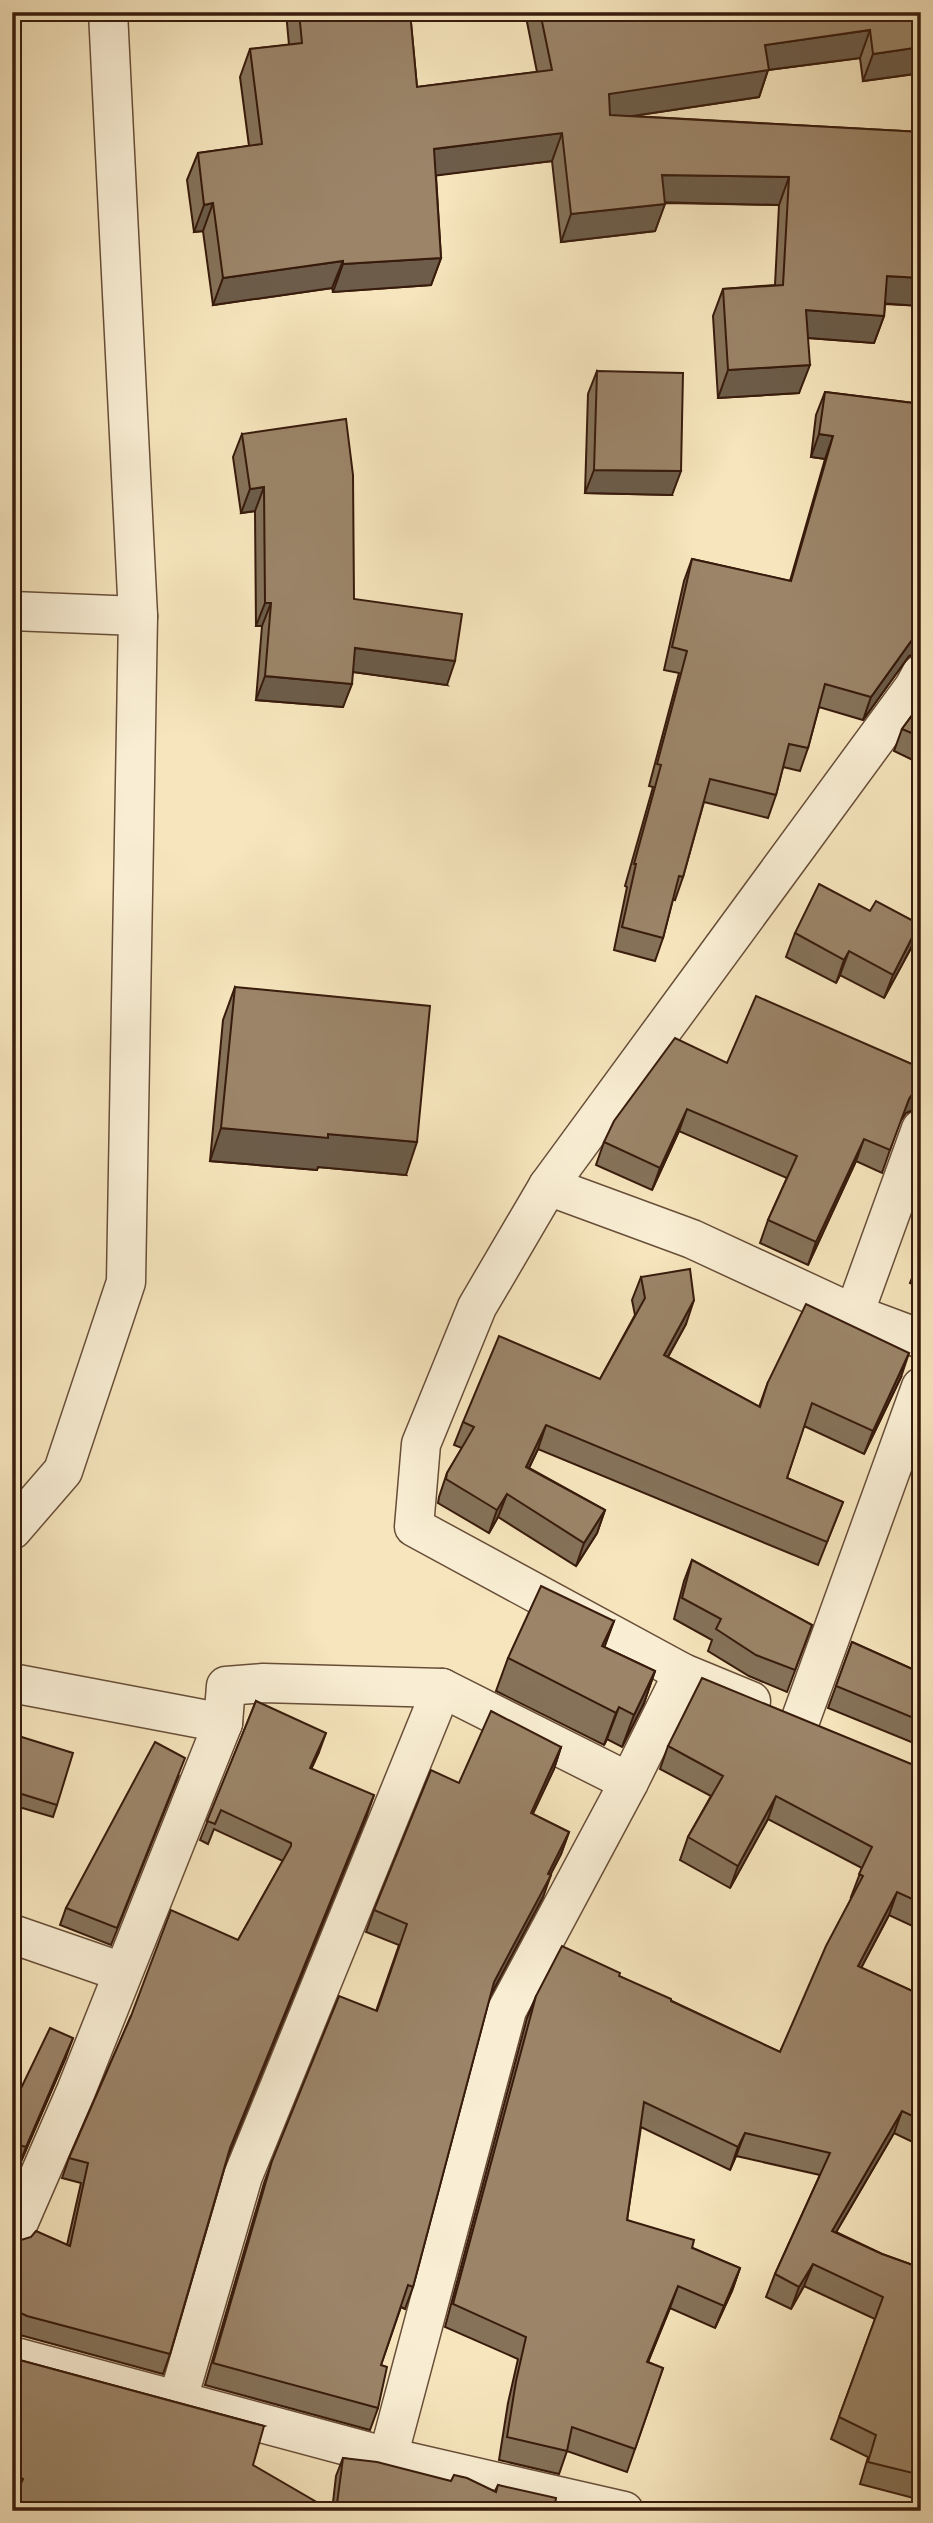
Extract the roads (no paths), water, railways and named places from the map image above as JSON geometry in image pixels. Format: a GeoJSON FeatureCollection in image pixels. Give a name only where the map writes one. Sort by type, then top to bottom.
{"type":"FeatureCollection","features":[{"type":"Feature","properties":{"kind":"street"},"geometry":{"type":"LineString","coordinates":[[12,1530],[63,1471],[126,1282],[138,616],[108,12]]}},
{"type":"Feature","properties":{"kind":"street"},"geometry":{"type":"LineString","coordinates":[[12,611],[138,616]]}},
{"type":"Feature","properties":{"kind":"street"},"geometry":{"type":"LineString","coordinates":[[836,1736],[682,1673],[414,1527],[421,1444],[477,1307],[548,1186],[919,683]]}},
{"type":"Feature","properties":{"kind":"street"},"geometry":{"type":"LineString","coordinates":[[853,1314],[921,1129]]}},
{"type":"Feature","properties":{"kind":"street"},"geometry":{"type":"LineString","coordinates":[[548,1186],[692,1239],[853,1314],[921,1339]]}},
{"type":"Feature","properties":{"kind":"street"},"geometry":{"type":"LineString","coordinates":[[800,1721],[921,1387]]}},
{"type":"Feature","properties":{"kind":"street"},"geometry":{"type":"LineString","coordinates":[[388,2457],[507,2010],[629,1782],[682,1673]]}},
{"type":"Feature","properties":{"kind":"street"},"geometry":{"type":"LineString","coordinates":[[12,1683],[223,1723]]}},
{"type":"Feature","properties":{"kind":"street"},"geometry":{"type":"LineString","coordinates":[[12,2238],[76,2091],[223,1723],[226,1686],[263,1683],[442,1688],[629,1782]]}},
{"type":"Feature","properties":{"kind":"street"},"geometry":{"type":"LineString","coordinates":[[178,2399],[243,2176],[442,1688]]}},
{"type":"Feature","properties":{"kind":"street"},"geometry":{"type":"LineString","coordinates":[[12,1934],[122,1972]]}},
{"type":"Feature","properties":{"kind":"street"},"geometry":{"type":"LineString","coordinates":[[12,2356],[388,2457],[624,2511]]}}]}
